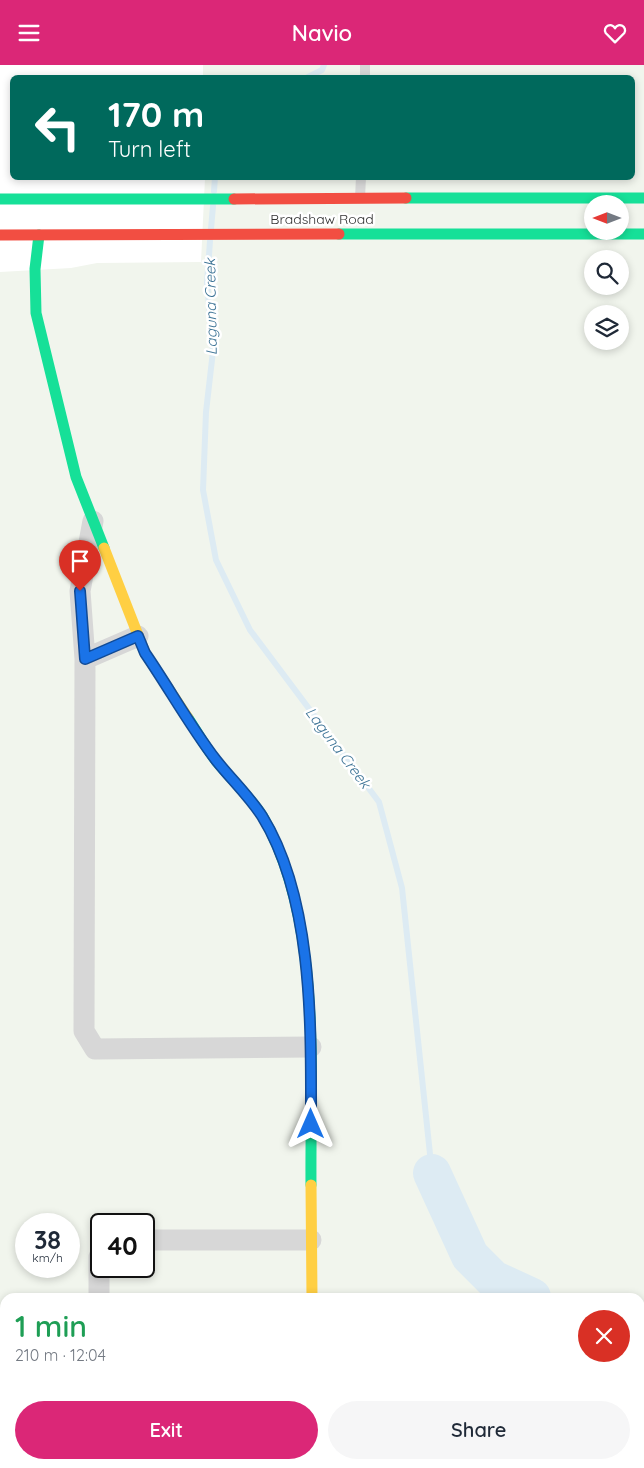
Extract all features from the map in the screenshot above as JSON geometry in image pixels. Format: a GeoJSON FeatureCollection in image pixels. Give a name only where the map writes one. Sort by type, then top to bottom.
{"type":"FeatureCollection","features":[{"type":"Feature","properties":{"kind":"main road","name":"Bradshaw Road"},"geometry":{"type":"LineString","coordinates":[[0,199],[644,198]]}},
{"type":"Feature","properties":{"kind":"main road","name":"Bradshaw Road"},"geometry":{"type":"LineString","coordinates":[[0,235],[644,234]]}},
{"type":"Feature","properties":{"kind":"main road"},"geometry":{"type":"LineString","coordinates":[[39,235],[35,269],[36,313],[76,477],[138,636],[145,653],[215,759],[262,816],[286,865],[300,927],[310,1015],[312,1293]]}},
{"type":"Feature","properties":{"kind":"street"},"geometry":{"type":"LineString","coordinates":[[93,521],[80,591],[85,659],[84,1031],[95,1049],[310,1047]]}},
{"type":"Feature","properties":{"kind":"street"},"geometry":{"type":"LineString","coordinates":[[85,659],[138,636]]}},
{"type":"Feature","properties":{"kind":"street"},"geometry":{"type":"LineString","coordinates":[[155,1240],[311,1240]]}},
{"type":"Feature","properties":{"kind":"street"},"geometry":{"type":"LineString","coordinates":[[99,1278],[99,1293]]}},
{"type":"Feature","properties":{"kind":"lane"},"geometry":{"type":"LineString","coordinates":[[360,199],[361,180]]}},
{"type":"Feature","properties":{"kind":"shaded area"},"geometry":{"type":"Polygon","coordinates":[[[203,65],[644,65],[644,1293],[0,1293],[0,272],[71,268],[97,263],[201,262],[205,180],[635,180],[635,75],[203,75],[203,65]]]}},
{"type":"Feature","properties":{"kind":"waterway","name":"Laguna Creek"},"geometry":{"type":"LineString","coordinates":[[312,75],[322,70],[324,65]]}},
{"type":"Feature","properties":{"kind":"waterway","name":"Laguna Creek"},"geometry":{"type":"LineString","coordinates":[[214,191],[215,180]]}},
{"type":"Feature","properties":{"kind":"waterway","name":"Laguna Creek"},"geometry":{"type":"LineString","coordinates":[[211,229],[213,206]]}},
{"type":"Feature","properties":{"kind":"waterway","name":"Laguna Creek"},"geometry":{"type":"LineString","coordinates":[[210,241],[207,283],[213,351],[206,412],[203,490],[216,560],[250,630],[379,802],[402,888],[432,1173]]}},
{"type":"Feature","properties":{"kind":"waterway","name":"Laguna Creek"},"geometry":{"type":"LineString","coordinates":[[432,1173],[470,1256],[493,1279],[523,1293]]}},
{"type":"Feature","properties":{"kind":"traffic: fast"},"geometry":{"type":"LineString","coordinates":[[406,198],[644,198]]}},
{"type":"Feature","properties":{"kind":"traffic: fast"},"geometry":{"type":"LineString","coordinates":[[0,199],[234,199]]}},
{"type":"Feature","properties":{"kind":"traffic: fast"},"geometry":{"type":"LineString","coordinates":[[339,234],[644,234]]}},
{"type":"Feature","properties":{"kind":"traffic: fast"},"geometry":{"type":"LineString","coordinates":[[39,235],[35,269],[36,313],[76,477],[104,548]]}},
{"type":"Feature","properties":{"kind":"traffic: fast"},"geometry":{"type":"LineString","coordinates":[[188,718],[217,762],[263,817],[282,858],[295,902],[304,948],[309,996],[311,1185]]}},
{"type":"Feature","properties":{"kind":"traffic: slow"},"geometry":{"type":"LineString","coordinates":[[104,548],[145,653],[188,718]]}},
{"type":"Feature","properties":{"kind":"traffic: slow"},"geometry":{"type":"LineString","coordinates":[[311,1185],[312,1293]]}},
{"type":"Feature","properties":{"kind":"traffic: jam"},"geometry":{"type":"LineString","coordinates":[[234,199],[406,198]]}},
{"type":"Feature","properties":{"kind":"traffic: jam"},"geometry":{"type":"LineString","coordinates":[[0,235],[339,234]]}},
{"type":"Feature","properties":{"kind":"route"},"geometry":{"type":"LineString","coordinates":[[80,591],[85,659],[138,636],[145,653],[215,759],[262,816],[286,865],[300,927],[310,1015],[311,1124]]}}]}
